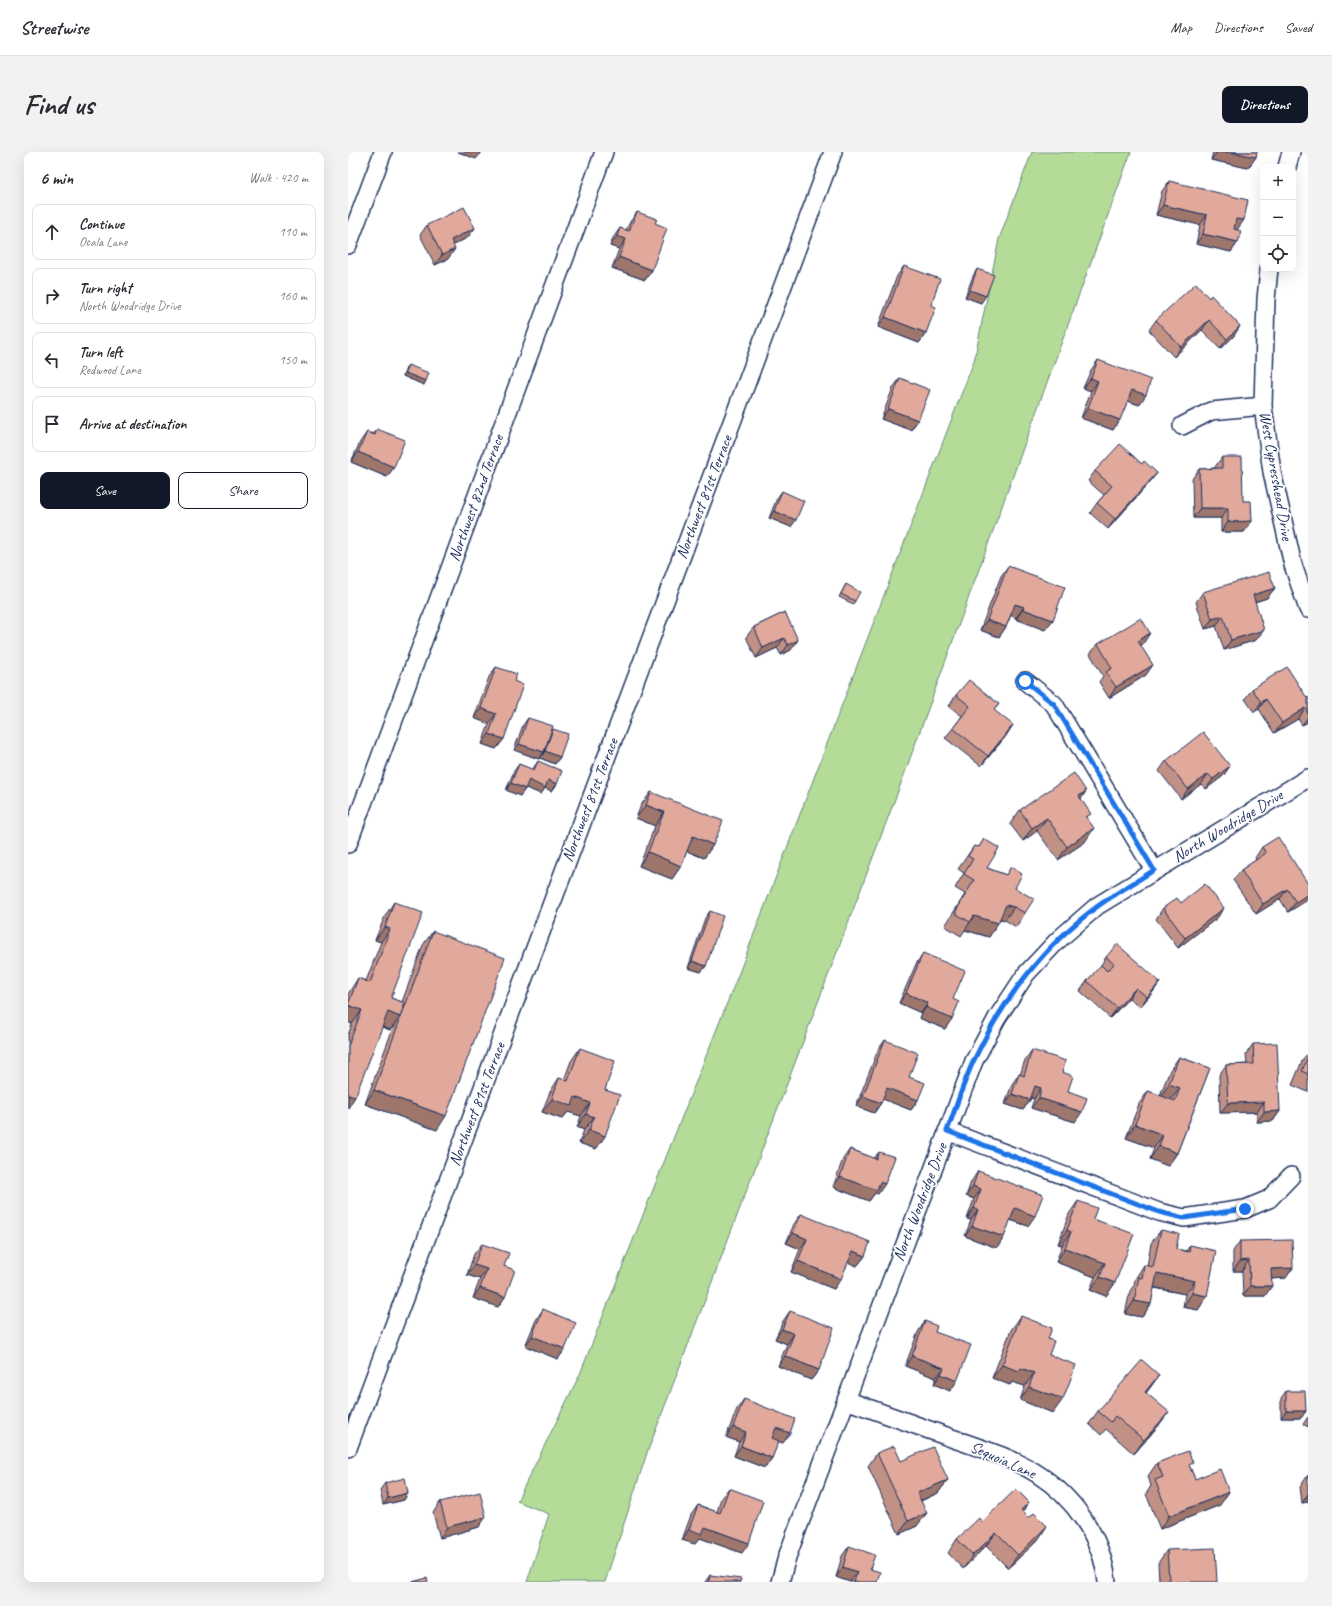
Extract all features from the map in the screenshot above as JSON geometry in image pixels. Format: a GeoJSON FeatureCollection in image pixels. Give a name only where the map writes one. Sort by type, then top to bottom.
{"type":"FeatureCollection","features":[{"type":"Feature","properties":{"kind":"street"},"geometry":{"type":"LineString","coordinates":[[348,245],[383,152]]}},
{"type":"Feature","properties":{"kind":"street","name":"Northwest 82nd Terrace"},"geometry":{"type":"LineString","coordinates":[[348,844],[604,152]]}},
{"type":"Feature","properties":{"kind":"street","name":"Northwest 81st Terrace"},"geometry":{"type":"LineString","coordinates":[[348,1448],[833,152]]}},
{"type":"Feature","properties":{"kind":"street"},"geometry":{"type":"LineString","coordinates":[[1288,164],[1291,152]]}},
{"type":"Feature","properties":{"kind":"street","name":"West Cypresshead Drive"},"geometry":{"type":"LineString","coordinates":[[1269,272],[1266,299],[1263,406],[1272,472],[1293,565],[1308,609]]}},
{"type":"Feature","properties":{"kind":"street"},"geometry":{"type":"LineString","coordinates":[[1182,426],[1211,411],[1263,406]]}},
{"type":"Feature","properties":{"kind":"street"},"geometry":{"type":"LineString","coordinates":[[1025,681],[1054,704],[1154,870]]}},
{"type":"Feature","properties":{"kind":"street","name":"North Woodridge Drive"},"geometry":{"type":"LineString","coordinates":[[780,1582],[787,1557],[947,1131],[974,1061],[997,1018],[1026,974],[1057,940],[1097,906],[1154,870],[1308,778]]}},
{"type":"Feature","properties":{"kind":"street"},"geometry":{"type":"LineString","coordinates":[[947,1131],[1159,1212],[1184,1218],[1245,1209],[1269,1199],[1291,1176]]}},
{"type":"Feature","properties":{"kind":"street","name":"Sequoia Lane"},"geometry":{"type":"LineString","coordinates":[[846,1400],[997,1454],[1036,1473],[1062,1495],[1083,1516],[1097,1543],[1107,1582]]}},
{"type":"Feature","properties":{"kind":"green space"},"geometry":{"type":"Polygon","coordinates":[[[1032,152],[1131,152],[900,786],[647,1453],[605,1582],[527,1582],[549,1514],[517,1501],[580,1374],[739,973],[974,361],[999,239],[1032,152]]]}},
{"type":"Feature","properties":{"kind":"building"},"geometry":{"type":"Polygon","coordinates":[[[1231,152],[1257,152],[1256,157],[1231,152]]]}},
{"type":"Feature","properties":{"kind":"building"},"geometry":{"type":"Polygon","coordinates":[[[1169,181],[1248,200],[1244,220],[1236,219],[1234,229],[1241,231],[1238,242],[1203,234],[1207,215],[1163,205],[1169,181]]]}},
{"type":"Feature","properties":{"kind":"building"},"geometry":{"type":"Polygon","coordinates":[[[464,207],[475,228],[451,240],[455,249],[442,255],[427,225],[464,207]]]}},
{"type":"Feature","properties":{"kind":"building"},"geometry":{"type":"Polygon","coordinates":[[[637,212],[657,219],[655,223],[667,228],[652,270],[619,257],[626,239],[617,236],[620,228],[629,231],[637,212]]]}},
{"type":"Feature","properties":{"kind":"building"},"geometry":{"type":"Polygon","coordinates":[[[904,266],[940,279],[931,305],[936,307],[926,333],[885,317],[904,266]]]}},
{"type":"Feature","properties":{"kind":"building"},"geometry":{"type":"Polygon","coordinates":[[[977,269],[994,275],[986,296],[970,290],[977,269]]]}},
{"type":"Feature","properties":{"kind":"building"},"geometry":{"type":"Polygon","coordinates":[[[1196,283],[1209,298],[1211,295],[1240,326],[1227,339],[1209,320],[1181,347],[1156,320],[1196,283]]]}},
{"type":"Feature","properties":{"kind":"building"},"geometry":{"type":"Polygon","coordinates":[[[1098,360],[1151,380],[1146,395],[1132,390],[1120,420],[1088,408],[1098,381],[1091,378],[1098,360]]]}},
{"type":"Feature","properties":{"kind":"building"},"geometry":{"type":"Polygon","coordinates":[[[408,365],[429,373],[426,381],[405,373],[408,365]]]}},
{"type":"Feature","properties":{"kind":"building"},"geometry":{"type":"Polygon","coordinates":[[[900,378],[930,390],[918,420],[888,409],[900,378]]]}},
{"type":"Feature","properties":{"kind":"building"},"geometry":{"type":"Polygon","coordinates":[[[377,429],[405,440],[394,467],[358,452],[367,432],[375,435],[377,429]]]}},
{"type":"Feature","properties":{"kind":"building"},"geometry":{"type":"Polygon","coordinates":[[[1120,444],[1142,464],[1144,461],[1157,473],[1115,519],[1097,503],[1112,486],[1095,471],[1120,444]]]}},
{"type":"Feature","properties":{"kind":"building"},"geometry":{"type":"Polygon","coordinates":[[[1222,457],[1242,457],[1243,501],[1251,501],[1252,521],[1228,522],[1228,508],[1200,508],[1199,469],[1222,468],[1222,457]]]}},
{"type":"Feature","properties":{"kind":"building"},"geometry":{"type":"Polygon","coordinates":[[[782,491],[804,501],[796,520],[774,511],[782,491]]]}},
{"type":"Feature","properties":{"kind":"building"},"geometry":{"type":"Polygon","coordinates":[[[1008,566],[1065,587],[1053,620],[1023,609],[1024,607],[1015,604],[1006,627],[987,620],[1008,566]]]}},
{"type":"Feature","properties":{"kind":"building"},"geometry":{"type":"Polygon","coordinates":[[[1269,572],[1275,588],[1253,595],[1264,630],[1231,640],[1223,616],[1212,619],[1203,592],[1269,572]]]}},
{"type":"Feature","properties":{"kind":"building"},"geometry":{"type":"Polygon","coordinates":[[[846,584],[860,592],[855,601],[841,594],[846,584]]]}},
{"type":"Feature","properties":{"kind":"building"},"geometry":{"type":"Polygon","coordinates":[[[785,612],[798,640],[788,645],[784,638],[763,648],[754,627],[785,612]]]}},
{"type":"Feature","properties":{"kind":"building"},"geometry":{"type":"Polygon","coordinates":[[[1141,618],[1150,633],[1138,641],[1153,665],[1116,687],[1106,672],[1112,668],[1098,644],[1141,618]]]}},
{"type":"Feature","properties":{"kind":"building"},"geometry":{"type":"Polygon","coordinates":[[[496,667],[517,674],[514,681],[523,685],[504,739],[489,734],[496,714],[481,708],[496,667]]]}},
{"type":"Feature","properties":{"kind":"building"},"geometry":{"type":"Polygon","coordinates":[[[1287,667],[1307,698],[1308,697],[1308,713],[1305,708],[1282,723],[1266,699],[1261,702],[1252,689],[1287,667]]]}},
{"type":"Feature","properties":{"kind":"building"},"geometry":{"type":"Polygon","coordinates":[[[969,680],[999,704],[994,710],[1013,725],[988,756],[953,728],[970,706],[956,695],[969,680]]]}},
{"type":"Feature","properties":{"kind":"building"},"geometry":{"type":"Polygon","coordinates":[[[528,718],[553,726],[544,752],[519,744],[528,718]]]}},
{"type":"Feature","properties":{"kind":"building"},"geometry":{"type":"Polygon","coordinates":[[[553,729],[568,734],[560,757],[545,751],[553,729]]]}},
{"type":"Feature","properties":{"kind":"building"},"geometry":{"type":"Polygon","coordinates":[[[1203,732],[1230,766],[1213,779],[1208,774],[1188,789],[1166,761],[1203,732]]]}},
{"type":"Feature","properties":{"kind":"building"},"geometry":{"type":"Polygon","coordinates":[[[538,761],[562,771],[557,784],[548,780],[545,788],[529,780],[525,789],[511,783],[519,764],[534,770],[538,761]]]}},
{"type":"Feature","properties":{"kind":"building"},"geometry":{"type":"Polygon","coordinates":[[[1074,773],[1086,791],[1079,796],[1091,814],[1086,817],[1094,828],[1067,847],[1047,818],[1032,828],[1020,810],[1074,773]]]}},
{"type":"Feature","properties":{"kind":"building"},"geometry":{"type":"Polygon","coordinates":[[[651,792],[723,821],[713,845],[693,836],[681,866],[648,852],[664,812],[646,805],[651,792]]]}},
{"type":"Feature","properties":{"kind":"building"},"geometry":{"type":"Polygon","coordinates":[[[1278,837],[1308,884],[1308,894],[1296,902],[1287,889],[1263,904],[1241,870],[1266,853],[1262,847],[1278,837]]]}},
{"type":"Feature","properties":{"kind":"building"},"geometry":{"type":"Polygon","coordinates":[[[984,839],[999,848],[987,868],[1006,875],[1011,867],[1022,874],[1015,888],[1034,899],[1025,913],[1014,907],[1006,905],[998,923],[974,916],[970,922],[955,913],[974,880],[964,874],[973,859],[968,856],[974,846],[979,847],[984,839]]]}},
{"type":"Feature","properties":{"kind":"building"},"geometry":{"type":"Polygon","coordinates":[[[1205,884],[1224,908],[1185,938],[1163,908],[1177,898],[1181,903],[1205,884]]]}},
{"type":"Feature","properties":{"kind":"building"},"geometry":{"type":"Polygon","coordinates":[[[394,902],[423,913],[391,998],[405,1003],[400,1017],[388,1012],[355,1097],[348,1095],[348,1046],[362,1010],[348,1005],[358,978],[370,983],[390,929],[385,927],[394,902]]]}},
{"type":"Feature","properties":{"kind":"building"},"geometry":{"type":"Polygon","coordinates":[[[710,911],[723,916],[706,966],[692,961],[710,911]]]}},
{"type":"Feature","properties":{"kind":"building"},"geometry":{"type":"Polygon","coordinates":[[[433,931],[505,958],[446,1116],[374,1090],[433,931]]]}},
{"type":"Feature","properties":{"kind":"building"},"geometry":{"type":"Polygon","coordinates":[[[1117,944],[1160,982],[1147,997],[1136,988],[1117,1008],[1087,981],[1101,965],[1107,971],[1114,964],[1106,957],[1117,944]]]}},
{"type":"Feature","properties":{"kind":"building"},"geometry":{"type":"Polygon","coordinates":[[[923,953],[965,971],[953,999],[959,1002],[952,1019],[926,1007],[928,1003],[906,993],[923,953]]]}},
{"type":"Feature","properties":{"kind":"building"},"geometry":{"type":"Polygon","coordinates":[[[885,1040],[918,1053],[909,1077],[925,1083],[918,1100],[887,1088],[881,1103],[863,1096],[885,1040]]]}},
{"type":"Feature","properties":{"kind":"building"},"geometry":{"type":"Polygon","coordinates":[[[1277,1043],[1280,1111],[1264,1112],[1264,1102],[1228,1103],[1226,1065],[1254,1064],[1253,1044],[1277,1043]]]}},
{"type":"Feature","properties":{"kind":"building"},"geometry":{"type":"Polygon","coordinates":[[[580,1048],[615,1061],[605,1090],[620,1095],[605,1136],[589,1130],[594,1117],[586,1114],[590,1103],[575,1097],[572,1106],[552,1099],[559,1078],[568,1081],[580,1048]]]}},
{"type":"Feature","properties":{"kind":"building"},"geometry":{"type":"Polygon","coordinates":[[[1032,1050],[1066,1061],[1062,1072],[1073,1076],[1068,1091],[1087,1098],[1082,1112],[1039,1098],[1041,1088],[1035,1086],[1030,1100],[1012,1094],[1019,1074],[1024,1076],[1032,1050]]]}},
{"type":"Feature","properties":{"kind":"building"},"geometry":{"type":"Polygon","coordinates":[[[1179,1057],[1210,1068],[1177,1153],[1159,1146],[1163,1135],[1135,1124],[1148,1091],[1175,1101],[1180,1088],[1169,1084],[1179,1057]]]}},
{"type":"Feature","properties":{"kind":"building"},"geometry":{"type":"Polygon","coordinates":[[[1308,1057],[1308,1074],[1302,1071],[1308,1057]]]}},
{"type":"Feature","properties":{"kind":"building"},"geometry":{"type":"Polygon","coordinates":[[[850,1149],[876,1159],[879,1152],[895,1157],[885,1184],[880,1182],[877,1190],[840,1177],[850,1149]]]}},
{"type":"Feature","properties":{"kind":"building"},"geometry":{"type":"Polygon","coordinates":[[[978,1171],[1043,1195],[1035,1216],[1015,1208],[1004,1237],[972,1226],[978,1210],[974,1208],[981,1189],[973,1186],[978,1171]]]}},
{"type":"Feature","properties":{"kind":"building"},"geometry":{"type":"Polygon","coordinates":[[[1078,1201],[1097,1208],[1093,1219],[1134,1234],[1115,1283],[1100,1277],[1105,1263],[1065,1248],[1071,1232],[1067,1230],[1078,1201]]]}},
{"type":"Feature","properties":{"kind":"building"},"geometry":{"type":"Polygon","coordinates":[[[801,1214],[870,1242],[865,1256],[853,1251],[841,1279],[798,1261],[807,1239],[793,1233],[801,1214]]]}},
{"type":"Feature","properties":{"kind":"building"},"geometry":{"type":"Polygon","coordinates":[[[1161,1230],[1179,1234],[1176,1249],[1189,1252],[1190,1245],[1216,1251],[1207,1296],[1192,1293],[1195,1281],[1157,1273],[1151,1304],[1134,1301],[1139,1277],[1142,1278],[1144,1265],[1153,1267],[1161,1230]]]}},
{"type":"Feature","properties":{"kind":"building"},"geometry":{"type":"Polygon","coordinates":[[[1292,1240],[1293,1268],[1271,1269],[1272,1286],[1250,1286],[1249,1260],[1240,1261],[1240,1241],[1292,1240]]]}},
{"type":"Feature","properties":{"kind":"building"},"geometry":{"type":"Polygon","coordinates":[[[482,1244],[509,1253],[504,1266],[515,1270],[505,1297],[480,1288],[487,1269],[474,1265],[482,1244]]]}},
{"type":"Feature","properties":{"kind":"building"},"geometry":{"type":"Polygon","coordinates":[[[543,1309],[576,1323],[565,1349],[532,1336],[543,1309]]]}},
{"type":"Feature","properties":{"kind":"building"},"geometry":{"type":"Polygon","coordinates":[[[790,1311],[834,1328],[819,1370],[785,1356],[794,1334],[782,1329],[790,1311]]]}},
{"type":"Feature","properties":{"kind":"building"},"geometry":{"type":"Polygon","coordinates":[[[1021,1316],[1052,1328],[1048,1339],[1054,1341],[1049,1355],[1076,1365],[1063,1399],[1029,1387],[1034,1373],[1021,1368],[1019,1371],[1002,1365],[1021,1316]]]}},
{"type":"Feature","properties":{"kind":"building"},"geometry":{"type":"Polygon","coordinates":[[[925,1321],[937,1326],[935,1332],[971,1345],[957,1381],[941,1374],[944,1368],[912,1356],[925,1321]]]}},
{"type":"Feature","properties":{"kind":"building"},"geometry":{"type":"Polygon","coordinates":[[[1142,1360],[1159,1375],[1145,1392],[1169,1412],[1144,1440],[1115,1416],[1111,1422],[1098,1411],[1142,1360]]]}},
{"type":"Feature","properties":{"kind":"building"},"geometry":{"type":"Polygon","coordinates":[[[1286,1391],[1305,1391],[1306,1411],[1286,1411],[1286,1391]]]}},
{"type":"Feature","properties":{"kind":"building"},"geometry":{"type":"Polygon","coordinates":[[[744,1399],[795,1419],[790,1433],[776,1428],[772,1438],[779,1441],[772,1458],[741,1446],[746,1432],[733,1427],[744,1399]]]}},
{"type":"Feature","properties":{"kind":"building"},"geometry":{"type":"Polygon","coordinates":[[[894,1446],[901,1461],[933,1447],[948,1480],[917,1493],[927,1513],[908,1521],[877,1453],[894,1446]]]}},
{"type":"Feature","properties":{"kind":"building"},"geometry":{"type":"Polygon","coordinates":[[[1188,1451],[1193,1463],[1189,1465],[1195,1479],[1220,1469],[1229,1492],[1169,1516],[1155,1480],[1163,1477],[1157,1463],[1188,1451]]]}},
{"type":"Feature","properties":{"kind":"building"},"geometry":{"type":"Polygon","coordinates":[[[405,1478],[408,1493],[388,1498],[385,1483],[405,1478]]]}},
{"type":"Feature","properties":{"kind":"building"},"geometry":{"type":"Polygon","coordinates":[[[729,1488],[763,1501],[749,1543],[705,1527],[702,1534],[689,1529],[698,1505],[720,1513],[729,1488]]]}},
{"type":"Feature","properties":{"kind":"building"},"geometry":{"type":"Polygon","coordinates":[[[1016,1489],[1029,1502],[1021,1510],[1029,1518],[1034,1513],[1047,1526],[1018,1555],[996,1533],[973,1555],[957,1539],[979,1518],[982,1522],[1016,1489]]]}},
{"type":"Feature","properties":{"kind":"building"},"geometry":{"type":"Polygon","coordinates":[[[480,1492],[486,1517],[447,1527],[440,1502],[480,1492]]]}},
{"type":"Feature","properties":{"kind":"building"},"geometry":{"type":"Polygon","coordinates":[[[849,1546],[875,1555],[870,1569],[880,1572],[877,1582],[854,1582],[857,1572],[843,1567],[849,1546]]]}},
{"type":"Feature","properties":{"kind":"building"},"geometry":{"type":"Polygon","coordinates":[[[1215,1548],[1217,1582],[1153,1582],[1169,1580],[1167,1550],[1215,1548]]]}},
{"type":"Feature","properties":{"kind":"building"},"geometry":{"type":"Polygon","coordinates":[[[710,1575],[741,1579],[740,1582],[709,1582],[710,1575]]]}},
{"type":"Feature","properties":{"kind":"building"},"geometry":{"type":"Polygon","coordinates":[[[427,1578],[428,1582],[412,1582],[427,1578]]]}},
{"type":"Feature","properties":{"kind":"route"},"geometry":{"type":"LineString","coordinates":[[1025,681],[1054,704],[1154,870],[1097,906],[1057,940],[1026,974],[997,1018],[974,1061],[947,1131],[1159,1212],[1184,1218],[1245,1209]]}}]}
